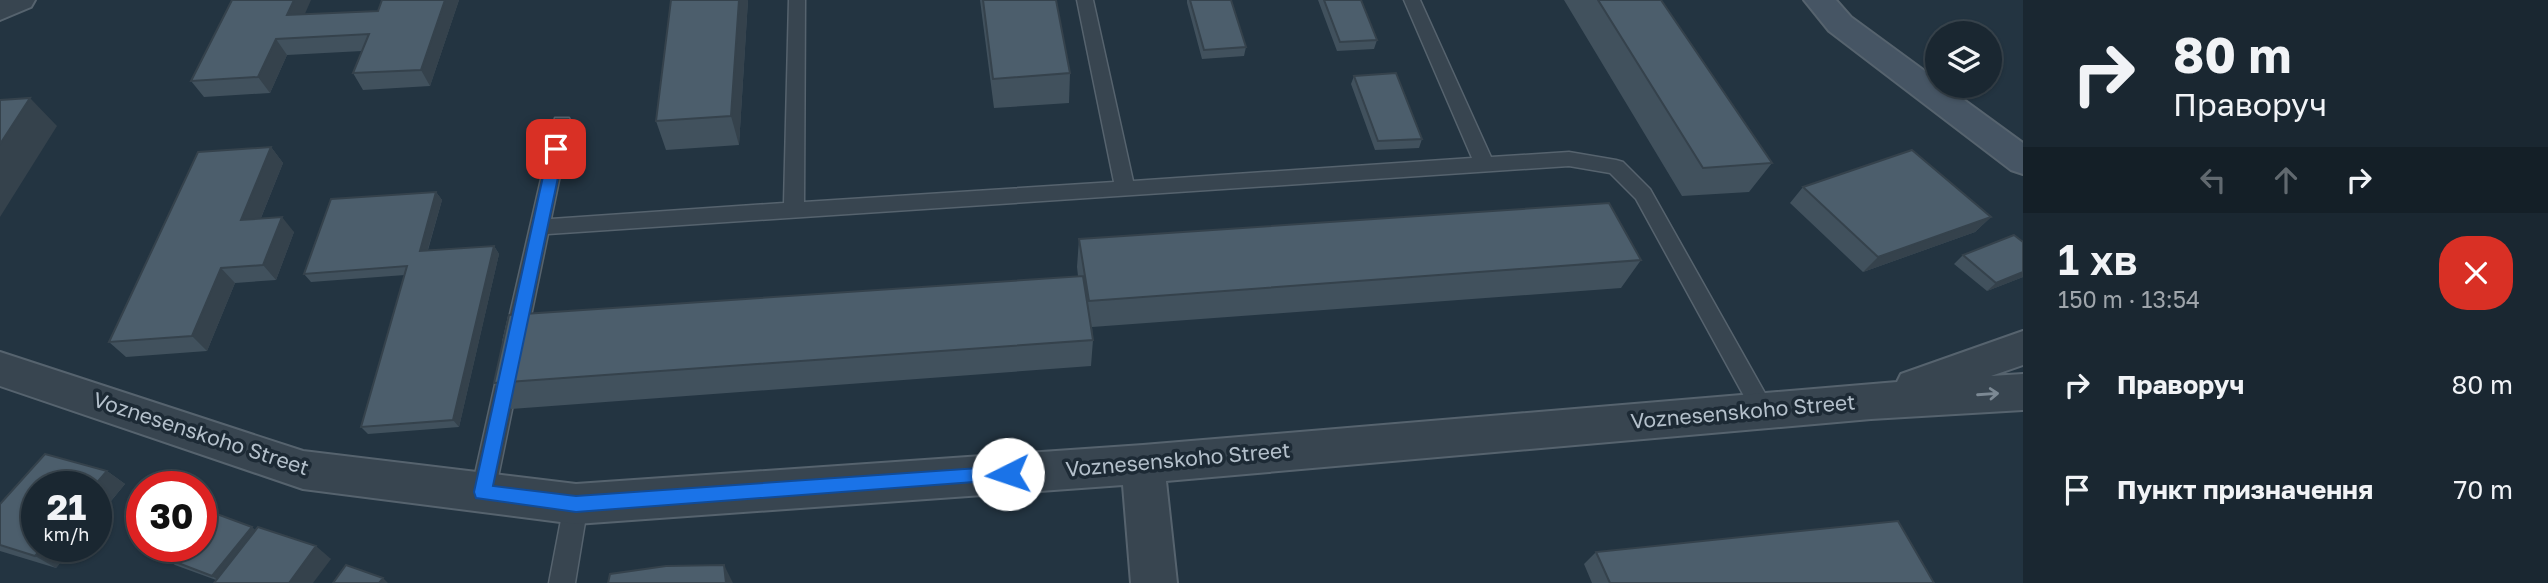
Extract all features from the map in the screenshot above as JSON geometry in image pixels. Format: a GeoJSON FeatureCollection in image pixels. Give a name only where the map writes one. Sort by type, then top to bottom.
{"type":"FeatureCollection","features":[{"type":"Feature","properties":{"kind":"main road"},"geometry":{"type":"LineString","coordinates":[[1819,0],[1840,24],[2023,161]]}},
{"type":"Feature","properties":{"kind":"street"},"geometry":{"type":"LineString","coordinates":[[0,10],[20,0]]}},
{"type":"Feature","properties":{"kind":"street","name":"Voznesenskoho Street"},"geometry":{"type":"LineString","coordinates":[[1871,401],[2023,348]]}},
{"type":"Feature","properties":{"kind":"street","name":"Voznesenskoho Street"},"geometry":{"type":"LineString","coordinates":[[0,369],[303,470],[576,504],[1143,464],[1871,401],[2023,392]]}},
{"type":"Feature","properties":{"kind":"street"},"geometry":{"type":"LineString","coordinates":[[1143,464],[1154,583]]}},
{"type":"Feature","properties":{"kind":"lane"},"geometry":{"type":"LineString","coordinates":[[794,210],[797,0]]}},
{"type":"Feature","properties":{"kind":"lane"},"geometry":{"type":"LineString","coordinates":[[1085,0],[1125,188]]}},
{"type":"Feature","properties":{"kind":"lane"},"geometry":{"type":"LineString","coordinates":[[1412,0],[1484,164]]}},
{"type":"Feature","properties":{"kind":"lane"},"geometry":{"type":"LineString","coordinates":[[483,492],[562,123]]}},
{"type":"Feature","properties":{"kind":"lane"},"geometry":{"type":"LineString","coordinates":[[540,227],[1569,159],[1616,167],[1643,194],[1764,411]]}},
{"type":"Feature","properties":{"kind":"lane"},"geometry":{"type":"LineString","coordinates":[[562,583],[576,504]]}},
{"type":"Feature","properties":{"kind":"building"},"geometry":{"type":"Polygon","coordinates":[[[232,0],[294,0],[287,15],[378,11],[382,0],[445,0],[421,70],[353,73],[369,34],[276,39],[258,77],[191,81],[232,0]]]}},
{"type":"Feature","properties":{"kind":"building"},"geometry":{"type":"Polygon","coordinates":[[[671,0],[739,0],[731,116],[656,121],[671,0]]]}},
{"type":"Feature","properties":{"kind":"building"},"geometry":{"type":"Polygon","coordinates":[[[983,0],[1056,0],[1070,73],[993,79],[983,0]]]}},
{"type":"Feature","properties":{"kind":"building"},"geometry":{"type":"Polygon","coordinates":[[[1190,0],[1231,0],[1246,47],[1204,50],[1190,0]]]}},
{"type":"Feature","properties":{"kind":"building"},"geometry":{"type":"Polygon","coordinates":[[[1324,0],[1361,0],[1377,40],[1340,42],[1324,0]]]}},
{"type":"Feature","properties":{"kind":"building"},"geometry":{"type":"Polygon","coordinates":[[[1598,0],[1661,0],[1772,163],[1703,168],[1598,0]]]}},
{"type":"Feature","properties":{"kind":"building"},"geometry":{"type":"Polygon","coordinates":[[[1396,73],[1422,139],[1378,141],[1354,76],[1396,73]]]}},
{"type":"Feature","properties":{"kind":"building"},"geometry":{"type":"Polygon","coordinates":[[[30,98],[0,144],[0,100],[30,98]]]}},
{"type":"Feature","properties":{"kind":"building"},"geometry":{"type":"Polygon","coordinates":[[[271,147],[241,220],[282,217],[263,265],[221,268],[192,336],[109,342],[198,152],[271,147]]]}},
{"type":"Feature","properties":{"kind":"building"},"geometry":{"type":"Polygon","coordinates":[[[1912,150],[1991,217],[1878,257],[1803,187],[1912,150]]]}},
{"type":"Feature","properties":{"kind":"building"},"geometry":{"type":"Polygon","coordinates":[[[436,192],[420,251],[494,246],[453,420],[361,427],[407,266],[304,274],[331,199],[436,192]]]}},
{"type":"Feature","properties":{"kind":"building"},"geometry":{"type":"Polygon","coordinates":[[[1609,203],[1641,260],[1089,301],[1079,239],[1609,203]]]}},
{"type":"Feature","properties":{"kind":"building"},"geometry":{"type":"Polygon","coordinates":[[[2014,235],[2023,242],[2023,272],[1996,283],[1963,255],[2014,235]]]}},
{"type":"Feature","properties":{"kind":"building"},"geometry":{"type":"Polygon","coordinates":[[[1083,276],[1093,340],[494,383],[509,315],[1083,276]]]}},
{"type":"Feature","properties":{"kind":"building"},"geometry":{"type":"Polygon","coordinates":[[[45,454],[107,471],[30,471],[45,454]]]}},
{"type":"Feature","properties":{"kind":"building"},"geometry":{"type":"Polygon","coordinates":[[[21,481],[21,552],[0,545],[0,504],[21,481]]]}},
{"type":"Feature","properties":{"kind":"building"},"geometry":{"type":"Polygon","coordinates":[[[217,514],[252,527],[212,576],[175,562],[217,562],[217,514]]]}},
{"type":"Feature","properties":{"kind":"building"},"geometry":{"type":"Polygon","coordinates":[[[1898,521],[1934,583],[1610,583],[1596,552],[1898,521]]]}},
{"type":"Feature","properties":{"kind":"building"},"geometry":{"type":"Polygon","coordinates":[[[258,527],[316,546],[289,583],[214,583],[258,527]]]}},
{"type":"Feature","properties":{"kind":"building"},"geometry":{"type":"Polygon","coordinates":[[[346,565],[383,578],[379,583],[333,583],[346,565]]]}},
{"type":"Feature","properties":{"kind":"building"},"geometry":{"type":"Polygon","coordinates":[[[724,565],[726,583],[608,583],[610,574],[666,566],[724,565]]]}},
{"type":"Feature","properties":{"kind":"route"},"geometry":{"type":"LineString","coordinates":[[556,149],[483,492],[576,504],[1008,474]]}}]}
